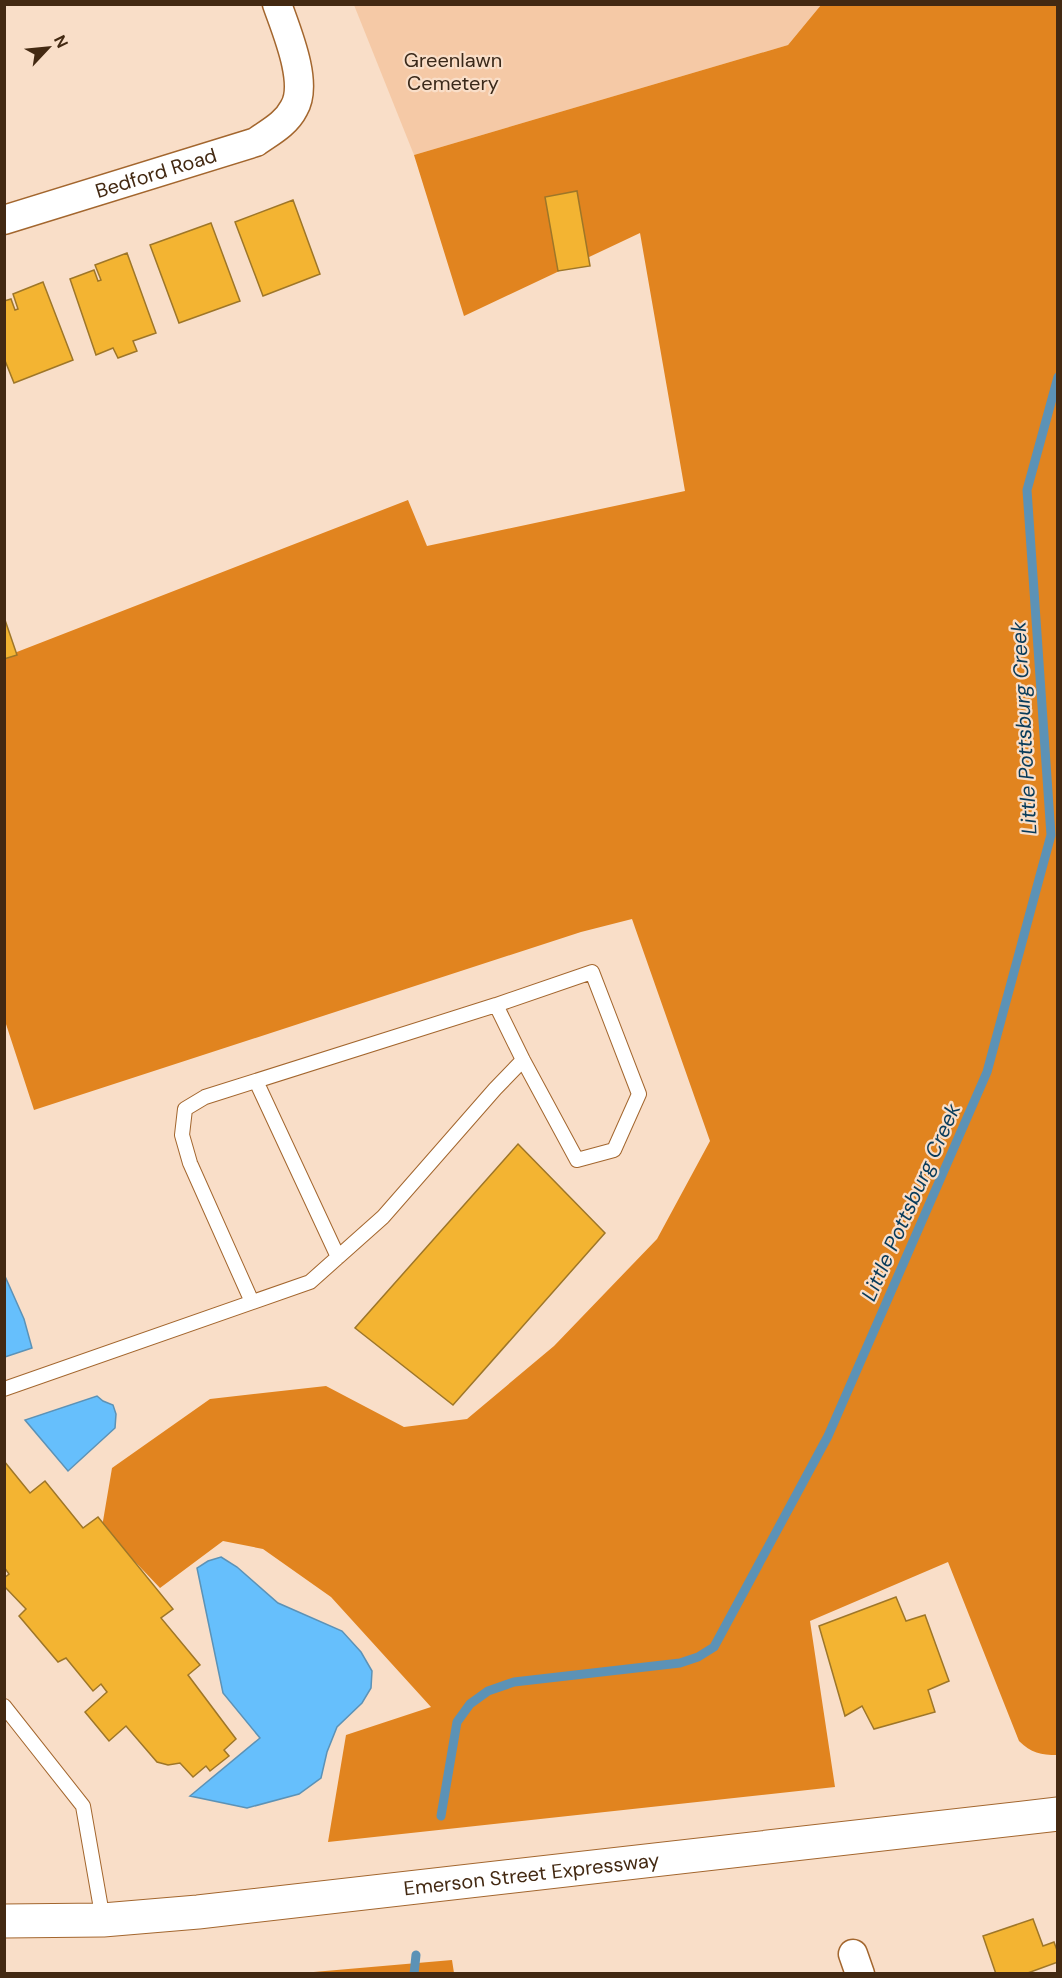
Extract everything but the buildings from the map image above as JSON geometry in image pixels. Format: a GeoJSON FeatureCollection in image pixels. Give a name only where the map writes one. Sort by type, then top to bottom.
{"type":"FeatureCollection","features":[{"type":"Feature","properties":{"kind":"highway","name":"Emerson Street Expressway"},"geometry":{"type":"LineString","coordinates":[[4,1921],[104,1920],[198,1912],[1058,1814]]}},
{"type":"Feature","properties":{"kind":"street","name":"Bedford Road"},"geometry":{"type":"LineString","coordinates":[[4,220],[256,142],[280,126],[296,107],[299,80],[293,50],[277,4]]}},
{"type":"Feature","properties":{"kind":"lane"},"geometry":{"type":"LineString","coordinates":[[252,1302],[190,1163],[183,1135],[185,1109],[205,1097],[496,1005],[592,972],[639,1094],[614,1150],[577,1160],[496,1005]]}},
{"type":"Feature","properties":{"kind":"lane"},"geometry":{"type":"LineString","coordinates":[[4,1389],[310,1282],[383,1217],[523,1060]]}},
{"type":"Feature","properties":{"kind":"lane"},"geometry":{"type":"LineString","coordinates":[[256,1081],[338,1257]]}},
{"type":"Feature","properties":{"kind":"lane"},"geometry":{"type":"LineString","coordinates":[[4,1706],[84,1806],[104,1920]]}},
{"type":"Feature","properties":{"kind":"green space","name":"Greenlawn Cemetery"},"geometry":{"type":"Polygon","coordinates":[[[354,5],[821,5],[788,45],[414,155],[354,5]]]}},
{"type":"Feature","properties":{"kind":"shaded area"},"geometry":{"type":"Polygon","coordinates":[[[821,5],[1057,5],[1057,1755],[1036,1752],[1019,1741],[948,1562],[810,1621],[835,1787],[328,1842],[346,1735],[431,1707],[331,1597],[263,1549],[223,1541],[160,1588],[102,1527],[112,1468],[210,1399],[326,1386],[404,1427],[467,1419],[554,1346],[657,1239],[710,1141],[632,919],[581,932],[34,1110],[5,1021],[4,657],[408,500],[427,546],[685,491],[640,233],[464,316],[414,155],[788,45],[821,5]]]}},
{"type":"Feature","properties":{"kind":"shaded area"},"geometry":{"type":"Polygon","coordinates":[[[452,1960],[454,1973],[302,1973],[452,1960]]]}},
{"type":"Feature","properties":{"kind":"water"},"geometry":{"type":"Polygon","coordinates":[[[4,1274],[24,1319],[32,1348],[5,1357],[4,1274]]]}},
{"type":"Feature","properties":{"kind":"water"},"geometry":{"type":"Polygon","coordinates":[[[97,1396],[113,1405],[116,1414],[115,1428],[68,1471],[25,1420],[97,1396]]]}},
{"type":"Feature","properties":{"kind":"water"},"geometry":{"type":"Polygon","coordinates":[[[221,1557],[237,1567],[278,1603],[342,1631],[361,1652],[372,1671],[371,1688],[362,1703],[337,1727],[327,1752],[321,1778],[299,1794],[247,1808],[190,1796],[260,1738],[223,1693],[197,1568],[221,1557]]]}},
{"type":"Feature","properties":{"kind":"waterway","name":"Little Pottsburg Creek"},"geometry":{"type":"LineString","coordinates":[[441,1816],[457,1722],[470,1704],[488,1691],[514,1682],[680,1663],[698,1657],[714,1647],[828,1436],[987,1072],[1051,835],[1027,490],[1058,377]]}},
{"type":"Feature","properties":{"kind":"waterway","name":"Little Pottsburg Creek"},"geometry":{"type":"LineString","coordinates":[[414,1974],[416,1955]]}}]}
